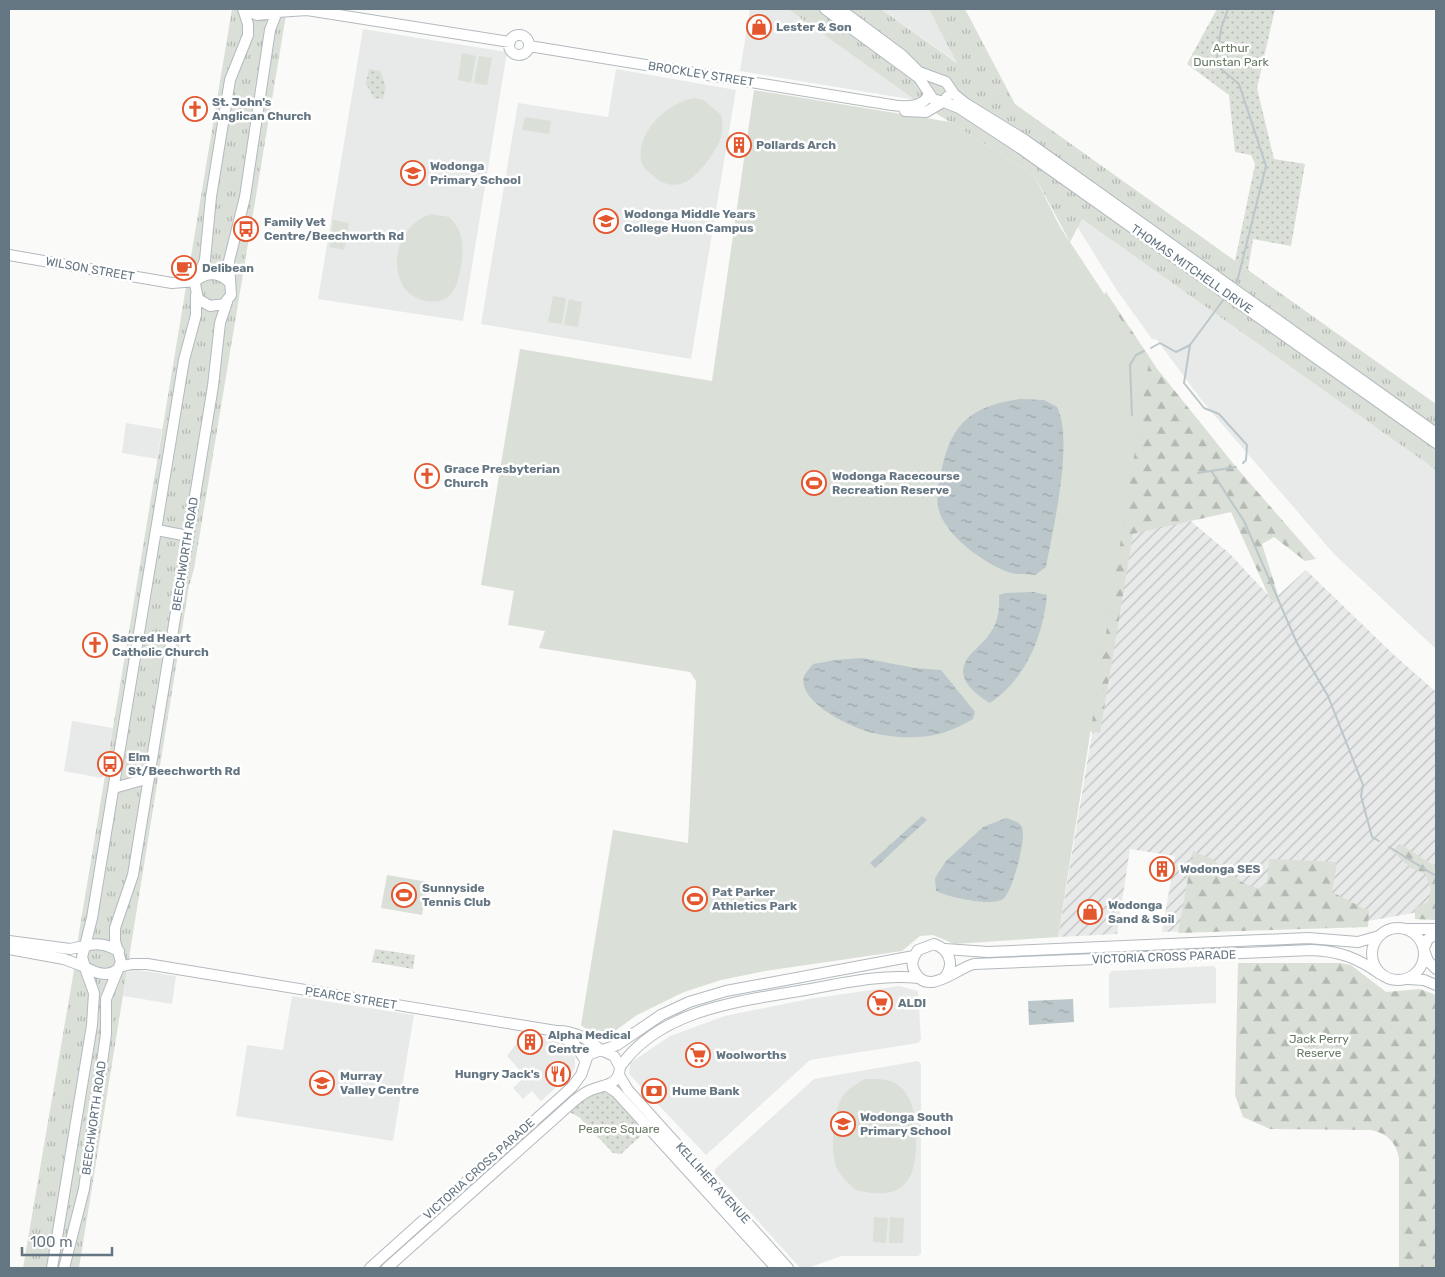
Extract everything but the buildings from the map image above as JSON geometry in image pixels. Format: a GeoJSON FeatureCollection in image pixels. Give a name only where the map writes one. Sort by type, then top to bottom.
{"type":"FeatureCollection","features":[{"type":"Feature","properties":{"kind":"main road"},"geometry":{"type":"LineString","coordinates":[[243,9],[257,16],[277,11],[306,9]]}},
{"type":"Feature","properties":{"kind":"main road"},"geometry":{"type":"LineString","coordinates":[[85,967],[82,957],[92,918],[185,355],[196,315],[197,280],[205,260],[211,197],[230,80],[248,34],[248,24],[243,9]]}},
{"type":"Feature","properties":{"kind":"main road","name":"BROCKLEY STREET"},"geometry":{"type":"LineString","coordinates":[[306,9],[510,42],[510,48],[516,54],[523,54],[529,46],[873,102],[915,106],[924,102],[929,93]]}},
{"type":"Feature","properties":{"kind":"main road"},"geometry":{"type":"LineString","coordinates":[[825,9],[919,78],[934,100],[943,102],[950,88]]}},
{"type":"Feature","properties":{"kind":"main road"},"geometry":{"type":"LineString","coordinates":[[840,9],[919,72],[941,80],[965,104],[1002,125],[1039,156]]}},
{"type":"Feature","properties":{"kind":"main road"},"geometry":{"type":"LineString","coordinates":[[196,294],[201,302],[210,306],[227,302],[231,295],[229,261],[244,206],[270,33],[277,11]]}},
{"type":"Feature","properties":{"kind":"main road"},"geometry":{"type":"LineString","coordinates":[[929,93],[932,82],[941,80]]}},
{"type":"Feature","properties":{"kind":"main road","name":"BROCKLEY STREET"},"geometry":{"type":"LineString","coordinates":[[873,102],[920,113],[935,108],[943,102]]}},
{"type":"Feature","properties":{"kind":"main road","name":"THOMAS MITCHELL DRIVE"},"geometry":{"type":"LineString","coordinates":[[943,102],[965,111],[1039,156],[1217,280],[1316,352],[1336,372],[1436,433]]}},
{"type":"Feature","properties":{"kind":"main road","name":"WILSON STREET"},"geometry":{"type":"LineString","coordinates":[[9,255],[172,283],[196,294]]}},
{"type":"Feature","properties":{"kind":"main road"},"geometry":{"type":"LineString","coordinates":[[197,280],[206,275],[215,274],[230,284]]}},
{"type":"Feature","properties":{"kind":"main road","name":"WILSON STREET"},"geometry":{"type":"LineString","coordinates":[[172,283],[197,280]]}},
{"type":"Feature","properties":{"kind":"main road","name":"THOMAS MITCHELL DRIVE"},"geometry":{"type":"LineString","coordinates":[[1217,280],[1316,352],[1335,360],[1436,443]]}},
{"type":"Feature","properties":{"kind":"main road","name":"BEECHWORTH ROAD"},"geometry":{"type":"LineString","coordinates":[[119,952],[114,928],[133,875],[218,357],[220,323],[227,302]]}},
{"type":"Feature","properties":{"kind":"main road"},"geometry":{"type":"LineString","coordinates":[[1335,360],[1336,372]]}},
{"type":"Feature","properties":{"kind":"main road"},"geometry":{"type":"LineString","coordinates":[[157,530],[188,536]]}},
{"type":"Feature","properties":{"kind":"main road"},"geometry":{"type":"LineString","coordinates":[[114,788],[149,778]]}},
{"type":"Feature","properties":{"kind":"main road"},"geometry":{"type":"LineString","coordinates":[[1436,929],[1394,928],[1379,936],[1372,955],[1375,968],[1380,974],[1394,981],[1408,979],[1424,980],[1436,984]]}},
{"type":"Feature","properties":{"kind":"main road"},"geometry":{"type":"LineString","coordinates":[[1407,929],[1416,935],[1424,948],[1428,961],[1436,969]]}},
{"type":"Feature","properties":{"kind":"main road"},"geometry":{"type":"LineString","coordinates":[[1408,979],[1421,967],[1424,948],[1428,939],[1436,934]]}},
{"type":"Feature","properties":{"kind":"main road","name":"VICTORIA CROSS PARADE"},"geometry":{"type":"LineString","coordinates":[[944,950],[988,952],[1308,938],[1358,942],[1379,936]]}},
{"type":"Feature","properties":{"kind":"main road"},"geometry":{"type":"LineString","coordinates":[[9,941],[70,949],[102,944],[119,952],[122,960],[119,968],[107,974],[68,960],[9,949]]}},
{"type":"Feature","properties":{"kind":"main road"},"geometry":{"type":"LineString","coordinates":[[1226,941],[1226,955]]}},
{"type":"Feature","properties":{"kind":"main road"},"geometry":{"type":"LineString","coordinates":[[914,956],[726,991],[707,997],[661,1016],[617,1045],[594,1052],[584,1063],[586,1078],[595,1086],[604,1087],[619,1071],[632,1050],[664,1028],[712,1008],[873,978],[919,978],[932,982],[945,977],[950,967],[950,960],[940,946],[928,945],[918,950],[914,956],[913,970],[919,978]]}},
{"type":"Feature","properties":{"kind":"main road"},"geometry":{"type":"LineString","coordinates":[[1129,946],[1130,959]]}},
{"type":"Feature","properties":{"kind":"main road","name":"VICTORIA CROSS PARADE"},"geometry":{"type":"LineString","coordinates":[[945,977],[974,964],[1312,950],[1331,951],[1355,958],[1380,974]]}},
{"type":"Feature","properties":{"kind":"main road","name":"PEARCE STREET"},"geometry":{"type":"LineString","coordinates":[[119,952],[147,964]]}},
{"type":"Feature","properties":{"kind":"main road","name":"PEARCE STREET"},"geometry":{"type":"LineString","coordinates":[[119,968],[130,964],[147,964],[564,1031],[580,1036],[602,1050]]}},
{"type":"Feature","properties":{"kind":"main road","name":"BEECHWORTH ROAD"},"geometry":{"type":"LineString","coordinates":[[52,1268],[93,1008],[93,989],[85,967]]}},
{"type":"Feature","properties":{"kind":"main road","name":"BEECHWORTH ROAD"},"geometry":{"type":"LineString","coordinates":[[64,1268],[84,1189],[106,1034],[106,998],[119,968]]}},
{"type":"Feature","properties":{"kind":"main road","name":"PEARCE STREET"},"geometry":{"type":"LineString","coordinates":[[556,1031],[574,1045],[584,1063]]}},
{"type":"Feature","properties":{"kind":"main road"},"geometry":{"type":"LineString","coordinates":[[602,1050],[614,1056],[619,1071]]}},
{"type":"Feature","properties":{"kind":"main road","name":"VICTORIA CROSS PARADE"},"geometry":{"type":"LineString","coordinates":[[370,1268],[572,1087],[580,1075],[584,1063]]}},
{"type":"Feature","properties":{"kind":"main road","name":"KELLIHER AVENUE"},"geometry":{"type":"LineString","coordinates":[[619,1071],[628,1090],[788,1268]]}},
{"type":"Feature","properties":{"kind":"main road","name":"VICTORIA CROSS PARADE"},"geometry":{"type":"LineString","coordinates":[[387,1268],[574,1101],[585,1092],[604,1087]]}},
{"type":"Feature","properties":{"kind":"main road","name":"KELLIHER AVENUE"},"geometry":{"type":"LineString","coordinates":[[604,1087],[616,1092],[776,1268]]}},
{"type":"Feature","properties":{"kind":"main road"},"geometry":{"type":"LineString","coordinates":[[65,1191],[84,1189]]}},
{"type":"Feature","properties":{"kind":"main road"},"geometry":{"type":"LineString","coordinates":[[411,1230],[420,1240]]}},
{"type":"Feature","properties":{"kind":"shaded area"},"geometry":{"type":"Polygon","coordinates":[[[750,9],[788,9],[915,100],[740,71],[750,9]]]}},
{"type":"Feature","properties":{"kind":"shaded area"},"geometry":{"type":"Polygon","coordinates":[[[929,9],[958,63],[883,10],[929,9]]]}},
{"type":"Feature","properties":{"kind":"shaded area","name":"Wodonga Primary School"},"geometry":{"type":"Polygon","coordinates":[[[363,29],[507,52],[463,321],[318,299],[363,29]]]}},
{"type":"Feature","properties":{"kind":"shaded area","name":"Wodonga Middle Years College Huon Campus"},"geometry":{"type":"Polygon","coordinates":[[[616,69],[736,90],[691,359],[481,324],[518,103],[608,117],[616,69]]]}},
{"type":"Feature","properties":{"kind":"shaded area"},"geometry":{"type":"Polygon","coordinates":[[[1082,219],[1436,470],[1436,649],[1334,554],[1203,402],[1157,340],[1152,339],[1116,289],[1077,226],[1082,219]]]}},
{"type":"Feature","properties":{"kind":"shaded area"},"geometry":{"type":"Polygon","coordinates":[[[126,423],[162,429],[157,459],[122,453],[126,423]]]}},
{"type":"Feature","properties":{"kind":"shaded area"},"geometry":{"type":"Polygon","coordinates":[[[1186,517],[1230,554],[1273,600],[1306,570],[1394,655],[1436,692],[1436,909],[1362,922],[1162,932],[1175,856],[1130,849],[1117,934],[1058,937],[1128,519],[1186,517]]]}},
{"type":"Feature","properties":{"kind":"shaded area"},"geometry":{"type":"Polygon","coordinates":[[[72,721],[113,728],[104,776],[101,778],[64,771],[72,721]]]}},
{"type":"Feature","properties":{"kind":"shaded area"},"geometry":{"type":"Polygon","coordinates":[[[1214,966],[1216,969],[1216,1003],[1109,1008],[1109,974],[1112,971],[1214,966]]]}},
{"type":"Feature","properties":{"kind":"shaded area"},"geometry":{"type":"Polygon","coordinates":[[[132,969],[176,976],[172,1004],[123,996],[127,972],[132,969]]]}},
{"type":"Feature","properties":{"kind":"shaded area"},"geometry":{"type":"Polygon","coordinates":[[[899,986],[918,991],[921,1040],[918,1043],[810,1060],[706,1155],[629,1074],[630,1063],[670,1036],[725,1016],[809,999],[899,986]]]}},
{"type":"Feature","properties":{"kind":"shaded area","name":"Murray Valley Centre"},"geometry":{"type":"Polygon","coordinates":[[[292,996],[414,1015],[393,1141],[236,1116],[247,1045],[283,1050],[292,996]]]}},
{"type":"Feature","properties":{"kind":"shaded area"},"geometry":{"type":"Polygon","coordinates":[[[523,1034],[552,1038],[568,1048],[575,1058],[575,1067],[571,1074],[541,1101],[532,1091],[523,1099],[513,1088],[525,1076],[507,1056],[523,1034]]]}},
{"type":"Feature","properties":{"kind":"shaded area","name":"Wodonga South Primary School"},"geometry":{"type":"Polygon","coordinates":[[[918,1061],[921,1064],[921,1254],[918,1256],[841,1256],[808,1268],[800,1268],[715,1173],[715,1169],[814,1079],[918,1061]]]}},
{"type":"Feature","properties":{"kind":"green space"},"geometry":{"type":"Polygon","coordinates":[[[232,9],[287,9],[194,569],[189,586],[79,1268],[23,1268],[74,970],[232,9]]]}},
{"type":"Feature","properties":{"kind":"green space"},"geometry":{"type":"Polygon","coordinates":[[[788,9],[881,9],[957,63],[929,9],[965,9],[1015,104],[1436,404],[1436,470],[1082,219],[1070,242],[1034,175],[915,100],[788,9]]]}},
{"type":"Feature","properties":{"kind":"green space","name":"Arthur Dunstan Park"},"geometry":{"type":"Polygon","coordinates":[[[1217,9],[1275,9],[1257,88],[1274,159],[1305,164],[1291,246],[1253,239],[1248,270],[1235,261],[1255,164],[1251,155],[1235,152],[1229,95],[1187,64],[1217,9]]]}},
{"type":"Feature","properties":{"kind":"green space"},"geometry":{"type":"Polygon","coordinates":[[[462,53],[476,56],[471,83],[458,80],[462,53]]]}},
{"type":"Feature","properties":{"kind":"green space"},"geometry":{"type":"Polygon","coordinates":[[[479,56],[492,58],[487,85],[474,83],[479,56]]]}},
{"type":"Feature","properties":{"kind":"green space"},"geometry":{"type":"Polygon","coordinates":[[[369,69],[380,71],[386,87],[383,99],[374,98],[366,84],[369,69]]]}},
{"type":"Feature","properties":{"kind":"green space","name":"Wodonga Racecourse Recreation Reserve"},"geometry":{"type":"Polygon","coordinates":[[[754,90],[950,122],[1034,175],[1060,227],[1149,362],[1058,937],[954,944],[933,935],[920,936],[902,951],[765,971],[721,980],[684,992],[637,1015],[608,1036],[597,1038],[581,1025],[613,830],[688,843],[696,681],[690,672],[539,648],[545,631],[508,625],[514,591],[481,585],[520,349],[712,381],[754,90]]]}},
{"type":"Feature","properties":{"kind":"green space"},"geometry":{"type":"Polygon","coordinates":[[[694,98],[704,100],[721,115],[722,135],[710,157],[694,176],[681,184],[667,184],[652,175],[642,165],[641,149],[644,138],[656,120],[665,112],[684,101],[694,98]]]}},
{"type":"Feature","properties":{"kind":"green space"},"geometry":{"type":"Polygon","coordinates":[[[525,117],[551,121],[549,134],[522,130],[525,117]]]}},
{"type":"Feature","properties":{"kind":"green space"},"geometry":{"type":"Polygon","coordinates":[[[431,214],[449,217],[458,228],[462,240],[461,266],[454,289],[445,299],[432,302],[418,298],[407,291],[399,276],[397,265],[398,254],[405,234],[412,225],[431,214]]]}},
{"type":"Feature","properties":{"kind":"green space"},"geometry":{"type":"Polygon","coordinates":[[[333,220],[349,223],[344,250],[329,247],[333,220]]]}},
{"type":"Feature","properties":{"kind":"green space"},"geometry":{"type":"Polygon","coordinates":[[[1106,292],[1158,370],[1236,467],[1316,559],[1305,561],[1274,537],[1262,544],[1280,601],[1272,603],[1231,512],[1133,534],[1100,733],[1087,731],[1101,298],[1106,292]]]}},
{"type":"Feature","properties":{"kind":"green space"},"geometry":{"type":"Polygon","coordinates":[[[553,296],[566,298],[562,324],[548,322],[553,296]]]}},
{"type":"Feature","properties":{"kind":"green space"},"geometry":{"type":"Polygon","coordinates":[[[569,299],[582,302],[578,327],[564,325],[569,299]]]}},
{"type":"Feature","properties":{"kind":"green space"},"geometry":{"type":"Polygon","coordinates":[[[1400,844],[1436,867],[1436,920],[1415,919],[1415,908],[1428,902],[1431,889],[1425,874],[1411,868],[1392,851],[1400,844]]]}},
{"type":"Feature","properties":{"kind":"green space"},"geometry":{"type":"Polygon","coordinates":[[[1193,851],[1212,859],[1243,883],[1260,889],[1267,882],[1269,859],[1337,862],[1332,892],[1369,911],[1368,927],[1178,933],[1193,851]]]}},
{"type":"Feature","properties":{"kind":"green space","name":"Sunnyside Tennis Club"},"geometry":{"type":"Polygon","coordinates":[[[387,875],[428,882],[422,915],[381,908],[387,875]]]}},
{"type":"Feature","properties":{"kind":"green space"},"geometry":{"type":"Polygon","coordinates":[[[375,949],[415,955],[413,969],[372,962],[375,949]]]}},
{"type":"Feature","properties":{"kind":"green space","name":"Jack Perry Reserve"},"geometry":{"type":"Polygon","coordinates":[[[1238,963],[1340,963],[1351,965],[1386,992],[1420,989],[1436,995],[1436,1268],[1399,1268],[1399,1158],[1396,1147],[1390,1139],[1382,1133],[1371,1130],[1270,1129],[1243,1117],[1235,1095],[1238,963]]]}},
{"type":"Feature","properties":{"kind":"green space"},"geometry":{"type":"Polygon","coordinates":[[[865,1079],[886,1080],[898,1085],[908,1096],[915,1116],[916,1153],[910,1177],[904,1185],[896,1190],[885,1193],[856,1190],[839,1173],[834,1159],[835,1118],[841,1099],[845,1093],[865,1079]]]}},
{"type":"Feature","properties":{"kind":"green space","name":"Pearce Square"},"geometry":{"type":"Polygon","coordinates":[[[600,1091],[611,1094],[646,1131],[621,1154],[613,1153],[579,1117],[569,1112],[577,1103],[600,1091]]]}},
{"type":"Feature","properties":{"kind":"green space"},"geometry":{"type":"Polygon","coordinates":[[[874,1217],[888,1218],[886,1243],[873,1242],[874,1217]]]}},
{"type":"Feature","properties":{"kind":"green space"},"geometry":{"type":"Polygon","coordinates":[[[890,1217],[904,1218],[903,1243],[889,1243],[890,1217]]]}},
{"type":"Feature","properties":{"kind":"water"},"geometry":{"type":"Polygon","coordinates":[[[1020,399],[1044,400],[1057,407],[1062,422],[1063,462],[1057,508],[1046,567],[1035,575],[1008,572],[976,555],[947,527],[941,517],[937,501],[946,452],[959,427],[968,418],[990,406],[1020,399]]]}},
{"type":"Feature","properties":{"kind":"water"},"geometry":{"type":"Polygon","coordinates":[[[1033,592],[1047,595],[1045,611],[1036,642],[1022,670],[1013,682],[990,703],[974,692],[966,681],[963,670],[965,663],[994,627],[999,611],[999,595],[1033,592]]]}},
{"type":"Feature","properties":{"kind":"water"},"geometry":{"type":"Polygon","coordinates":[[[862,658],[915,668],[941,670],[975,712],[973,719],[952,730],[931,736],[889,736],[864,730],[841,720],[817,705],[809,696],[804,686],[804,676],[813,664],[862,658]]]}},
{"type":"Feature","properties":{"kind":"water"},"geometry":{"type":"Polygon","coordinates":[[[922,816],[927,820],[875,868],[870,863],[922,816]]]}},
{"type":"Feature","properties":{"kind":"water"},"geometry":{"type":"Polygon","coordinates":[[[1006,818],[1019,823],[1023,833],[1021,853],[1007,895],[997,901],[980,902],[936,891],[935,878],[946,861],[983,827],[1006,818]]]}},
{"type":"Feature","properties":{"kind":"water"},"geometry":{"type":"Polygon","coordinates":[[[1073,999],[1074,1022],[1029,1025],[1028,1001],[1073,999]]]}},
{"type":"Feature","properties":{"kind":"waterway"},"geometry":{"type":"LineString","coordinates":[[1228,9],[1221,29],[1216,65],[1239,84],[1266,166],[1237,282]]}},
{"type":"Feature","properties":{"kind":"waterway"},"geometry":{"type":"LineString","coordinates":[[1151,348],[1160,343],[1176,352],[1190,345],[1224,299]]}},
{"type":"Feature","properties":{"kind":"waterway"},"geometry":{"type":"LineString","coordinates":[[1190,345],[1184,383],[1204,408],[1219,414],[1247,445],[1246,460],[1243,463]]}},
{"type":"Feature","properties":{"kind":"waterway"},"geometry":{"type":"LineString","coordinates":[[1132,415],[1130,365],[1136,355],[1144,351]]}},
{"type":"Feature","properties":{"kind":"waterway"},"geometry":{"type":"LineString","coordinates":[[1198,473],[1236,467]]}},
{"type":"Feature","properties":{"kind":"waterway"},"geometry":{"type":"LineString","coordinates":[[1212,472],[1244,521],[1297,643],[1328,696],[1363,785],[1361,796],[1372,837],[1379,841]]}},
{"type":"Feature","properties":{"kind":"waterway"},"geometry":{"type":"LineString","coordinates":[[1389,847],[1436,876]]}},
{"type":"Feature","properties":{"kind":"place","name":"Lester & Son"},"geometry":{"type":"Point","coordinates":[759,27]}},
{"type":"Feature","properties":{"kind":"place","name":"St. John's Anglican Church"},"geometry":{"type":"Point","coordinates":[195,109]}},
{"type":"Feature","properties":{"kind":"place","name":"Pollards Arch"},"geometry":{"type":"Point","coordinates":[739,145]}},
{"type":"Feature","properties":{"kind":"place","name":"Wodonga Primary School"},"geometry":{"type":"Point","coordinates":[413,173]}},
{"type":"Feature","properties":{"kind":"place","name":"Wodonga Middle Years College Huon Campus"},"geometry":{"type":"Point","coordinates":[606,221]}},
{"type":"Feature","properties":{"kind":"place","name":"Family Vet Centre/Beechworth Rd"},"geometry":{"type":"Point","coordinates":[246,229]}},
{"type":"Feature","properties":{"kind":"place","name":"Delibean"},"geometry":{"type":"Point","coordinates":[184,268]}},
{"type":"Feature","properties":{"kind":"place","name":"Grace Presbyterian Church"},"geometry":{"type":"Point","coordinates":[427,476]}},
{"type":"Feature","properties":{"kind":"place","name":"Wodonga Racecourse Recreation Reserve"},"geometry":{"type":"Point","coordinates":[814,483]}},
{"type":"Feature","properties":{"kind":"place","name":"Sacred Heart Catholic Church"},"geometry":{"type":"Point","coordinates":[95,645]}},
{"type":"Feature","properties":{"kind":"place","name":"Elm St/Beechworth Rd"},"geometry":{"type":"Point","coordinates":[110,764]}},
{"type":"Feature","properties":{"kind":"place","name":"Wodonga SES"},"geometry":{"type":"Point","coordinates":[1162,869]}},
{"type":"Feature","properties":{"kind":"place","name":"Sunnyside Tennis Club"},"geometry":{"type":"Point","coordinates":[404,895]}},
{"type":"Feature","properties":{"kind":"place","name":"Pat Parker Athletics Park"},"geometry":{"type":"Point","coordinates":[695,899]}},
{"type":"Feature","properties":{"kind":"place","name":"Wodonga Sand & Soil"},"geometry":{"type":"Point","coordinates":[1090,912]}},
{"type":"Feature","properties":{"kind":"place","name":"ALDI"},"geometry":{"type":"Point","coordinates":[880,1003]}},
{"type":"Feature","properties":{"kind":"place","name":"Alpha Medical Centre"},"geometry":{"type":"Point","coordinates":[530,1042]}},
{"type":"Feature","properties":{"kind":"place","name":"Woolworths"},"geometry":{"type":"Point","coordinates":[698,1055]}},
{"type":"Feature","properties":{"kind":"place","name":"Hungry Jack's"},"geometry":{"type":"Point","coordinates":[558,1074]}},
{"type":"Feature","properties":{"kind":"place","name":"Murray Valley Centre"},"geometry":{"type":"Point","coordinates":[322,1083]}},
{"type":"Feature","properties":{"kind":"place","name":"Hume Bank"},"geometry":{"type":"Point","coordinates":[654,1091]}},
{"type":"Feature","properties":{"kind":"place","name":"Wodonga South Primary School"},"geometry":{"type":"Point","coordinates":[843,1124]}}]}
